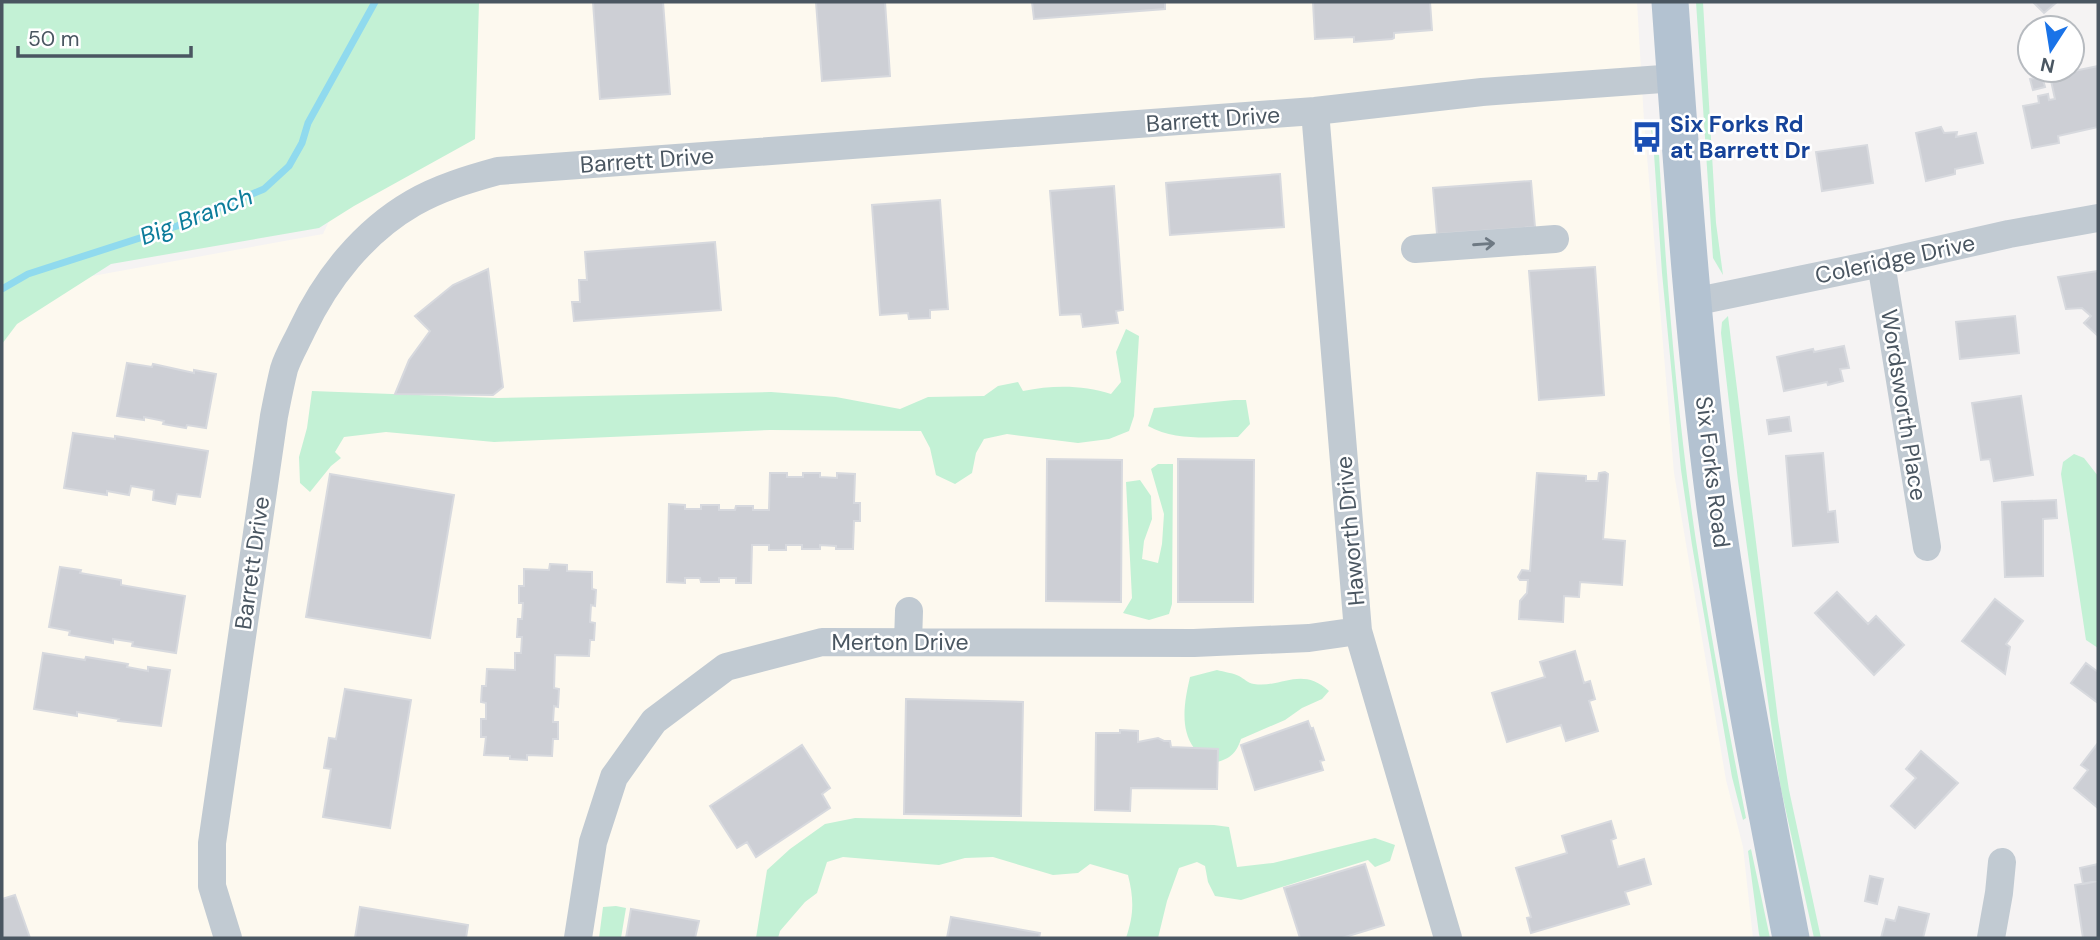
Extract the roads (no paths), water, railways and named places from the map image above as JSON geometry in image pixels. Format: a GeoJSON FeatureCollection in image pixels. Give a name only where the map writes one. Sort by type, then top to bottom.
{"type":"FeatureCollection","features":[{"type":"Feature","properties":{"kind":"main road","name":"Six Forks Road"},"geometry":{"type":"LineString","coordinates":[[1670,2],[1693,302],[1715,506],[1743,687],[1791,938]]}},
{"type":"Feature","properties":{"kind":"street","name":"Barrett Drive"},"geometry":{"type":"LineString","coordinates":[[228,938],[212,886],[212,843],[274,416],[284,368],[310,313],[355,249],[413,203],[465,181],[498,171],[1315,111],[1482,92],[1676,78]]}},
{"type":"Feature","properties":{"kind":"street","name":"Haworth Drive"},"geometry":{"type":"LineString","coordinates":[[1315,111],[1358,631],[1448,938]]}},
{"type":"Feature","properties":{"kind":"street","name":"Coleridge Drive"},"geometry":{"type":"LineString","coordinates":[[1693,302],[2009,234],[2098,218]]}},
{"type":"Feature","properties":{"kind":"street"},"geometry":{"type":"LineString","coordinates":[[1415,249],[1555,239]]}},
{"type":"Feature","properties":{"kind":"street","name":"Wordsworth Place"},"geometry":{"type":"LineString","coordinates":[[1881,263],[1927,547]]}},
{"type":"Feature","properties":{"kind":"street"},"geometry":{"type":"LineString","coordinates":[[908,642],[909,611]]}},
{"type":"Feature","properties":{"kind":"street","name":"Merton Drive"},"geometry":{"type":"LineString","coordinates":[[578,938],[593,842],[614,777],[654,721],[726,667],[822,642],[1194,643],[1309,638],[1358,631]]}},
{"type":"Feature","properties":{"kind":"street"},"geometry":{"type":"LineString","coordinates":[[1991,938],[2002,862]]}},
{"type":"Feature","properties":{"kind":"waterway","name":"Big Branch"},"geometry":{"type":"LineString","coordinates":[[2,289],[28,274],[177,226],[264,189],[289,166],[302,143],[308,123],[375,2]]}},
{"type":"Feature","properties":{"kind":"place","name":"Six Forks Rd at Barrett Dr"},"geometry":{"type":"Point","coordinates":[1647,137]}}]}
